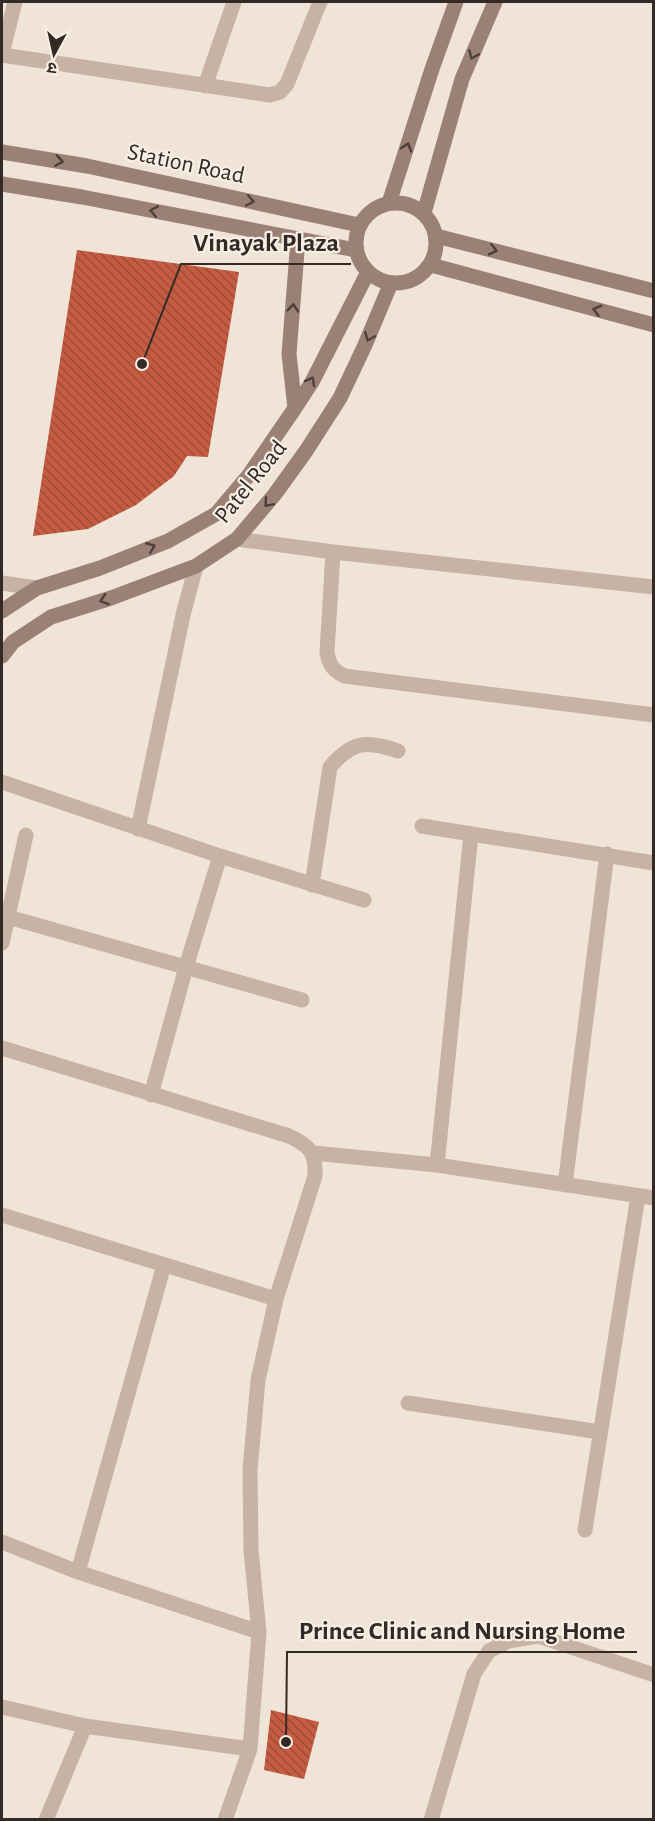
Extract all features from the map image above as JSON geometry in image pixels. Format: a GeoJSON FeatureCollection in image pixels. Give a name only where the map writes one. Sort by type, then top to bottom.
{"type":"FeatureCollection","features":[{"type":"Feature","properties":{"kind":"street"},"geometry":{"type":"LineString","coordinates":[[15,2],[2,54],[270,95],[280,92],[287,84],[320,2]]}},
{"type":"Feature","properties":{"kind":"street"},"geometry":{"type":"LineString","coordinates":[[205,86],[234,2]]}},
{"type":"Feature","properties":{"kind":"street"},"geometry":{"type":"LineString","coordinates":[[389,203],[456,2]]}},
{"type":"Feature","properties":{"kind":"street"},"geometry":{"type":"LineString","coordinates":[[424,213],[462,79],[495,2]]}},
{"type":"Feature","properties":{"kind":"street","name":"Station Road"},"geometry":{"type":"LineString","coordinates":[[2,152],[87,166],[359,225]]}},
{"type":"Feature","properties":{"kind":"street"},"geometry":{"type":"LineString","coordinates":[[2,184],[82,197],[356,250]]}},
{"type":"Feature","properties":{"kind":"street"},"geometry":{"type":"LineString","coordinates":[[389,203],[402,203],[424,213],[432,223],[436,236],[436,248],[431,265],[415,278],[403,283],[391,283],[368,272],[360,262],[356,250],[359,225],[377,207],[389,203]]}},
{"type":"Feature","properties":{"kind":"street"},"geometry":{"type":"LineString","coordinates":[[436,236],[654,291]]}},
{"type":"Feature","properties":{"kind":"street"},"geometry":{"type":"LineString","coordinates":[[295,408],[289,354],[298,239]]}},
{"type":"Feature","properties":{"kind":"street"},"geometry":{"type":"LineString","coordinates":[[431,265],[654,325]]}},
{"type":"Feature","properties":{"kind":"street","name":"Patel Road"},"geometry":{"type":"LineString","coordinates":[[2,611],[37,588],[100,568],[168,541],[216,514],[249,475],[312,382],[368,272]]}},
{"type":"Feature","properties":{"kind":"street","name":"Patel Road"},"geometry":{"type":"LineString","coordinates":[[2,656],[13,642],[51,617],[111,598],[196,566],[237,539],[287,477],[339,398],[365,345],[391,283]]}},
{"type":"Feature","properties":{"kind":"street"},"geometry":{"type":"LineString","coordinates":[[237,539],[333,552],[654,587]]}},
{"type":"Feature","properties":{"kind":"street"},"geometry":{"type":"LineString","coordinates":[[333,552],[327,652],[328,663],[344,676],[654,716]]}},
{"type":"Feature","properties":{"kind":"street"},"geometry":{"type":"LineString","coordinates":[[138,829],[183,615],[196,566]]}},
{"type":"Feature","properties":{"kind":"street"},"geometry":{"type":"LineString","coordinates":[[2,583],[37,588]]}},
{"type":"Feature","properties":{"kind":"street"},"geometry":{"type":"LineString","coordinates":[[312,885],[330,767],[341,754],[354,746],[376,744],[398,751]]}},
{"type":"Feature","properties":{"kind":"street"},"geometry":{"type":"LineString","coordinates":[[2,782],[220,856],[364,900]]}},
{"type":"Feature","properties":{"kind":"street"},"geometry":{"type":"LineString","coordinates":[[422,826],[654,863]]}},
{"type":"Feature","properties":{"kind":"street"},"geometry":{"type":"LineString","coordinates":[[437,1165],[471,834]]}},
{"type":"Feature","properties":{"kind":"street"},"geometry":{"type":"LineString","coordinates":[[2,943],[26,835]]}},
{"type":"Feature","properties":{"kind":"street"},"geometry":{"type":"LineString","coordinates":[[565,1185],[607,854]]}},
{"type":"Feature","properties":{"kind":"street"},"geometry":{"type":"LineString","coordinates":[[151,1095],[220,856]]}},
{"type":"Feature","properties":{"kind":"street"},"geometry":{"type":"LineString","coordinates":[[8,917],[302,1000]]}},
{"type":"Feature","properties":{"kind":"street"},"geometry":{"type":"LineString","coordinates":[[2,1048],[289,1136],[305,1144],[313,1153],[315,1176],[276,1299],[258,1380],[250,1470],[251,1550],[259,1632],[250,1749],[225,1820]]}},
{"type":"Feature","properties":{"kind":"street"},"geometry":{"type":"LineString","coordinates":[[313,1153],[437,1165],[654,1198]]}},
{"type":"Feature","properties":{"kind":"street"},"geometry":{"type":"LineString","coordinates":[[585,1530],[638,1196]]}},
{"type":"Feature","properties":{"kind":"street"},"geometry":{"type":"LineString","coordinates":[[2,1215],[276,1299]]}},
{"type":"Feature","properties":{"kind":"street"},"geometry":{"type":"LineString","coordinates":[[78,1572],[164,1265]]}},
{"type":"Feature","properties":{"kind":"street"},"geometry":{"type":"LineString","coordinates":[[408,1403],[600,1432]]}},
{"type":"Feature","properties":{"kind":"street"},"geometry":{"type":"LineString","coordinates":[[2,1542],[78,1572],[259,1632]]}},
{"type":"Feature","properties":{"kind":"street"},"geometry":{"type":"LineString","coordinates":[[431,1820],[474,1674],[489,1651],[508,1641],[538,1636],[654,1675]]}},
{"type":"Feature","properties":{"kind":"street"},"geometry":{"type":"LineString","coordinates":[[2,1707],[85,1726],[250,1749]]}},
{"type":"Feature","properties":{"kind":"street"},"geometry":{"type":"LineString","coordinates":[[46,1820],[85,1726]]}},
{"type":"Feature","properties":{"kind":"building"},"geometry":{"type":"Polygon","coordinates":[[[77,250],[239,272],[208,457],[187,456],[174,476],[136,505],[88,529],[33,536],[77,250]]]}},
{"type":"Feature","properties":{"kind":"building"},"geometry":{"type":"Polygon","coordinates":[[[271,1710],[319,1722],[304,1779],[264,1770],[271,1710]]]}},
{"type":"Feature","properties":{"kind":"place","name":"Vinayak Plaza"},"geometry":{"type":"Point","coordinates":[142,364]}},
{"type":"Feature","properties":{"kind":"place","name":"Prince Clinic and Nursing Home"},"geometry":{"type":"Point","coordinates":[286,1742]}}]}
